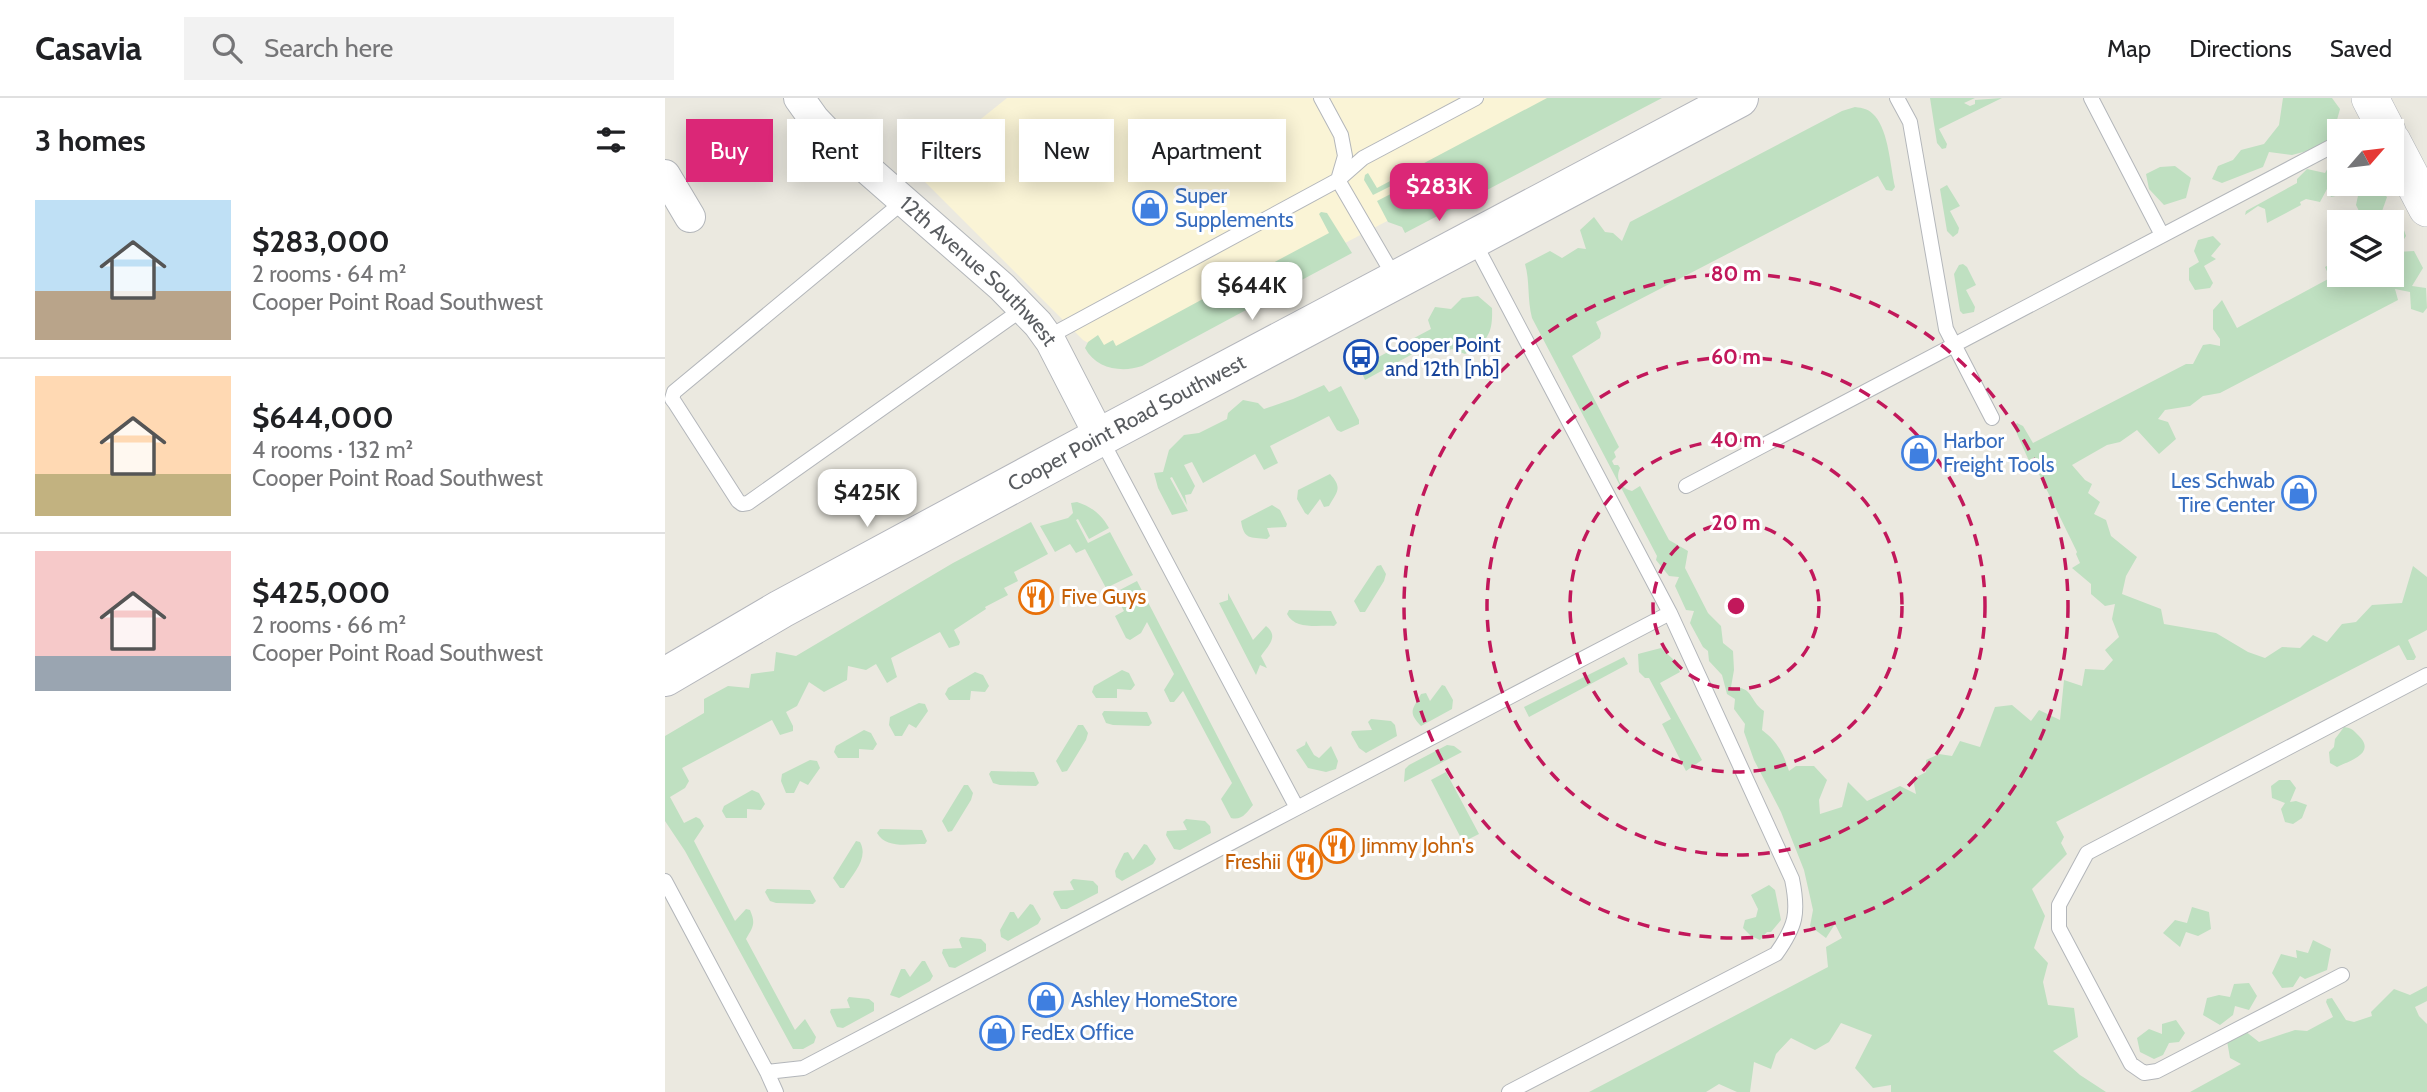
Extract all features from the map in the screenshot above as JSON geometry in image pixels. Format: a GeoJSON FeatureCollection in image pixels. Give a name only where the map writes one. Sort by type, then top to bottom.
{"type":"FeatureCollection","features":[{"type":"Feature","properties":{"kind":"main road","name":"Cooper Point Road Southwest"},"geometry":{"type":"LineString","coordinates":[[665,677],[781,609],[1100,437],[1739,98]]}},
{"type":"Feature","properties":{"kind":"street","name":"12th Avenue Southwest"},"geometry":{"type":"LineString","coordinates":[[800,98],[814,119],[833,139],[1024,308],[1048,337],[1100,437]]}},
{"type":"Feature","properties":{"kind":"street"},"geometry":{"type":"LineString","coordinates":[[2405,168],[2427,208]]}},
{"type":"Feature","properties":{"kind":"street"},"geometry":{"type":"LineString","coordinates":[[665,175],[690,217]]}},
{"type":"Feature","properties":{"kind":"lane"},"geometry":{"type":"LineString","coordinates":[[1321,98],[1341,135],[1345,156],[1338,180],[1395,279]]}},
{"type":"Feature","properties":{"kind":"lane"},"geometry":{"type":"LineString","coordinates":[[1048,337],[1338,180],[1363,158],[1476,98]]}},
{"type":"Feature","properties":{"kind":"lane"},"geometry":{"type":"LineString","coordinates":[[1897,98],[1910,122],[1947,329],[1992,418]]}},
{"type":"Feature","properties":{"kind":"lane"},"geometry":{"type":"LineString","coordinates":[[2091,98],[2162,235]]}},
{"type":"Feature","properties":{"kind":"lane"},"geometry":{"type":"LineString","coordinates":[[1686,486],[2327,149]]}},
{"type":"Feature","properties":{"kind":"lane"},"geometry":{"type":"LineString","coordinates":[[904,201],[674,392],[672,399],[738,501],[742,504],[748,503],[1024,308]]}},
{"type":"Feature","properties":{"kind":"lane"},"geometry":{"type":"LineString","coordinates":[[1472,239],[1670,612],[1792,879],[1795,896],[1792,932],[1776,954],[1509,1092]]}},
{"type":"Feature","properties":{"kind":"lane"},"geometry":{"type":"LineString","coordinates":[[1100,437],[1297,808]]}},
{"type":"Feature","properties":{"kind":"lane"},"geometry":{"type":"LineString","coordinates":[[767,1072],[803,1068],[1670,612]]}},
{"type":"Feature","properties":{"kind":"lane"},"geometry":{"type":"LineString","coordinates":[[2342,975],[2157,1071],[2144,1073],[2131,1064],[2059,928],[2059,905],[2087,853],[2427,676]]}},
{"type":"Feature","properties":{"kind":"lane"},"geometry":{"type":"LineString","coordinates":[[665,881],[776,1092]]}},
{"type":"Feature","properties":{"kind":"shaded area"},"geometry":{"type":"Polygon","coordinates":[[[1007,98],[1623,98],[1119,361],[1083,340],[925,182],[1005,182],[1005,119],[981,119],[1007,98]]]}},
{"type":"Feature","properties":{"kind":"green space"},"geometry":{"type":"Polygon","coordinates":[[[1547,98],[1662,98],[1405,233],[1402,227],[1388,222],[1377,201],[1418,180],[1421,171],[1373,195],[1364,180],[1365,175],[1368,173],[1377,188],[1547,98]]]}},
{"type":"Feature","properties":{"kind":"green space"},"geometry":{"type":"Polygon","coordinates":[[[1930,98],[1975,98],[1964,103],[1970,106],[1975,104],[1975,100],[2002,98],[1939,129],[1947,144],[1946,148],[1942,149],[1937,143],[1930,98]]]}},
{"type":"Feature","properties":{"kind":"green space"},"geometry":{"type":"Polygon","coordinates":[[[2283,98],[2332,98],[2340,109],[2337,119],[2327,119],[2327,146],[2292,155],[2269,152],[2263,167],[2222,183],[2212,179],[2218,166],[2233,160],[2241,150],[2264,144],[2279,125],[2283,98]]]}},
{"type":"Feature","properties":{"kind":"green space"},"geometry":{"type":"Polygon","coordinates":[[[1855,107],[1866,109],[1880,123],[1895,187],[1892,191],[1886,190],[1878,176],[1596,322],[1601,333],[1600,338],[1572,356],[1619,447],[1614,452],[1616,457],[1612,461],[1620,468],[1620,482],[1624,488],[1632,491],[1640,486],[1669,540],[1688,551],[1685,568],[1708,613],[1721,626],[1723,643],[1733,651],[1731,687],[1744,689],[1764,711],[1762,730],[1779,748],[1789,771],[1796,766],[1814,766],[1827,780],[1819,800],[1820,814],[1842,807],[1848,782],[1867,801],[1900,786],[1916,794],[1913,779],[1926,772],[1926,760],[1939,754],[1952,756],[1960,741],[1980,747],[1995,707],[2012,705],[2031,721],[2039,710],[2060,720],[2064,680],[2082,686],[2085,669],[2104,670],[2113,660],[2105,650],[2119,637],[2112,619],[2115,604],[2105,606],[2091,594],[2091,584],[2072,568],[2080,563],[2077,552],[2039,474],[2029,461],[2014,427],[2017,423],[2023,426],[2033,443],[2186,364],[2193,364],[2203,345],[2220,346],[2220,339],[2213,329],[2213,310],[2222,300],[2237,328],[2327,280],[2327,287],[2404,287],[2404,252],[2414,251],[2423,268],[2412,286],[2426,288],[2427,308],[2423,313],[2411,309],[2410,292],[2395,289],[2398,300],[2220,393],[2203,396],[2190,406],[2165,410],[2158,419],[2168,422],[2176,439],[2159,454],[2137,430],[2120,442],[2107,445],[2072,465],[2092,484],[2088,493],[2100,502],[2094,514],[2106,520],[2111,536],[2137,557],[2126,576],[2122,594],[2161,609],[2164,624],[2216,633],[2248,652],[2265,658],[2282,647],[2300,648],[2313,635],[2327,642],[2342,624],[2356,622],[2372,605],[2402,603],[2413,566],[2427,577],[2427,630],[2408,640],[2416,657],[2414,660],[2407,660],[2399,645],[2056,822],[2064,837],[2061,843],[2067,854],[2032,889],[2045,916],[2034,948],[2048,963],[2043,982],[2048,1005],[2074,1008],[2078,1037],[2053,1051],[2080,1075],[2106,1092],[1891,1092],[1891,1085],[1873,1088],[1855,1068],[1872,1035],[1841,1023],[1829,1042],[1815,1050],[1791,1038],[1776,1054],[1771,1069],[1754,1062],[1750,1092],[1737,1092],[1719,1084],[1706,1092],[1589,1092],[1828,967],[1826,947],[1842,938],[1835,924],[1826,938],[1810,926],[1813,910],[1804,870],[1781,812],[1754,760],[1744,732],[1745,724],[1734,709],[1735,699],[1727,694],[1722,675],[1709,661],[1708,651],[1690,623],[1694,611],[1686,610],[1675,586],[1679,577],[1669,576],[1656,560],[1657,556],[1532,318],[1525,264],[1550,251],[1562,258],[1578,248],[1586,249],[1580,230],[1594,217],[1605,232],[1613,233],[1622,241],[1630,222],[1842,111],[1855,107]]]}},
{"type":"Feature","properties":{"kind":"green space"},"geometry":{"type":"Polygon","coordinates":[[[2175,166],[2191,178],[2186,198],[2164,205],[2149,189],[2146,174],[2160,167],[2175,166]]]}},
{"type":"Feature","properties":{"kind":"green space"},"geometry":{"type":"Polygon","coordinates":[[[2307,169],[2325,173],[2327,169],[2327,189],[2320,202],[2306,199],[2300,202],[2301,205],[2267,223],[2265,209],[2258,206],[2245,215],[2246,211],[2297,183],[2297,179],[2307,169]]]}},
{"type":"Feature","properties":{"kind":"green space"},"geometry":{"type":"Polygon","coordinates":[[[1947,185],[1960,206],[1950,211],[1959,228],[1953,237],[1947,231],[1940,189],[1947,185]]]}},
{"type":"Feature","properties":{"kind":"green space"},"geometry":{"type":"Polygon","coordinates":[[[2358,196],[2387,197],[2382,210],[2358,210],[2356,205],[2358,196]]]}},
{"type":"Feature","properties":{"kind":"green space"},"geometry":{"type":"Polygon","coordinates":[[[1327,213],[1352,253],[1142,366],[1110,368],[1096,361],[1085,348],[1088,342],[1098,335],[1104,345],[1113,340],[1116,346],[1214,293],[1205,272],[1207,269],[1222,290],[1329,233],[1319,214],[1327,213]]]}},
{"type":"Feature","properties":{"kind":"green space"},"geometry":{"type":"Polygon","coordinates":[[[2213,236],[2221,244],[2211,256],[2216,259],[2204,266],[2213,283],[2210,288],[2195,290],[2189,280],[2189,268],[2199,262],[2194,251],[2198,240],[2213,236]]]}},
{"type":"Feature","properties":{"kind":"green space"},"geometry":{"type":"Polygon","coordinates":[[[1963,264],[1976,285],[1966,290],[1975,307],[1974,312],[1963,314],[1960,311],[1954,274],[1959,265],[1963,264]]]}},
{"type":"Feature","properties":{"kind":"green space"},"geometry":{"type":"Polygon","coordinates":[[[1478,296],[1492,308],[1488,336],[1479,345],[1465,354],[1452,349],[1439,354],[1418,351],[1365,380],[1361,371],[1373,365],[1371,361],[1431,329],[1428,320],[1435,307],[1451,309],[1462,298],[1478,296]]]}},
{"type":"Feature","properties":{"kind":"green space"},"geometry":{"type":"Polygon","coordinates":[[[1324,385],[1329,392],[1341,386],[1359,424],[1341,432],[1329,416],[1270,446],[1278,463],[1264,470],[1255,454],[1203,483],[1192,462],[1184,465],[1195,486],[1191,494],[1185,495],[1187,505],[1172,477],[1170,478],[1188,511],[1172,515],[1158,488],[1154,473],[1163,472],[1169,450],[1184,435],[1199,433],[1227,419],[1228,413],[1243,400],[1258,403],[1264,409],[1324,385]]]}},
{"type":"Feature","properties":{"kind":"green space"},"geometry":{"type":"Polygon","coordinates":[[[1330,474],[1338,487],[1334,497],[1329,506],[1324,507],[1320,499],[1308,515],[1297,499],[1298,490],[1330,474]]]}},
{"type":"Feature","properties":{"kind":"green space"},"geometry":{"type":"Polygon","coordinates":[[[1077,502],[1096,512],[1109,528],[1089,539],[1078,519],[1076,520],[1088,543],[1110,532],[1133,575],[1106,588],[1085,549],[1076,553],[1070,544],[1055,552],[1040,526],[1068,518],[1073,513],[1071,503],[1077,502]]]}},
{"type":"Feature","properties":{"kind":"green space"},"geometry":{"type":"Polygon","coordinates":[[[1272,505],[1280,510],[1286,527],[1267,528],[1270,536],[1267,539],[1246,535],[1241,521],[1272,505]]]}},
{"type":"Feature","properties":{"kind":"green space"},"geometry":{"type":"Polygon","coordinates":[[[1031,522],[1048,554],[1014,572],[1018,581],[1004,588],[1008,595],[985,607],[986,609],[954,630],[959,645],[949,648],[940,632],[891,658],[897,677],[887,683],[876,664],[866,670],[848,666],[847,680],[824,692],[809,682],[797,706],[786,712],[793,731],[780,735],[772,720],[682,768],[689,781],[685,788],[670,797],[684,823],[696,817],[704,826],[694,841],[735,921],[746,909],[750,910],[753,925],[746,939],[795,1030],[805,1019],[816,1037],[814,1043],[803,1049],[793,1049],[685,851],[665,821],[665,736],[704,713],[704,699],[728,686],[749,688],[751,674],[774,671],[776,652],[796,656],[953,563],[1031,522]]]}},
{"type":"Feature","properties":{"kind":"green space"},"geometry":{"type":"Polygon","coordinates":[[[1381,565],[1386,574],[1384,581],[1365,612],[1360,612],[1354,601],[1377,566],[1381,565]]]}},
{"type":"Feature","properties":{"kind":"green space"},"geometry":{"type":"Polygon","coordinates":[[[1137,581],[1253,805],[1241,817],[1231,818],[1221,799],[1232,783],[1183,691],[1174,702],[1170,702],[1164,690],[1174,674],[1147,622],[1141,633],[1130,640],[1126,638],[1115,616],[1124,611],[1114,593],[1137,581]]]}},
{"type":"Feature","properties":{"kind":"green space"},"geometry":{"type":"Polygon","coordinates":[[[1228,593],[1253,640],[1266,626],[1272,633],[1271,641],[1261,656],[1267,668],[1260,665],[1256,675],[1219,603],[1228,600],[1228,593]]]}},
{"type":"Feature","properties":{"kind":"green space"},"geometry":{"type":"Polygon","coordinates":[[[1289,610],[1331,611],[1337,623],[1334,626],[1301,625],[1287,614],[1289,610]]]}},
{"type":"Feature","properties":{"kind":"green space"},"geometry":{"type":"Polygon","coordinates":[[[1661,648],[1675,661],[1680,672],[1660,683],[1702,760],[1686,771],[1662,724],[1671,719],[1649,678],[1639,672],[1638,654],[1661,648]]]}},
{"type":"Feature","properties":{"kind":"green space"},"geometry":{"type":"Polygon","coordinates":[[[1624,657],[1628,664],[1529,717],[1524,707],[1624,657]]]}},
{"type":"Feature","properties":{"kind":"green space"},"geometry":{"type":"Polygon","coordinates":[[[1122,670],[1129,673],[1135,685],[1131,690],[1117,689],[1117,698],[1096,698],[1092,692],[1094,686],[1122,670]]]}},
{"type":"Feature","properties":{"kind":"green space"},"geometry":{"type":"Polygon","coordinates":[[[975,672],[983,675],[989,686],[985,692],[971,691],[970,700],[949,700],[945,694],[948,688],[975,672]]]}},
{"type":"Feature","properties":{"kind":"green space"},"geometry":{"type":"Polygon","coordinates":[[[1442,685],[1453,700],[1452,709],[1421,726],[1413,714],[1416,703],[1421,694],[1426,693],[1430,701],[1442,685]]]}},
{"type":"Feature","properties":{"kind":"green space"},"geometry":{"type":"Polygon","coordinates":[[[919,703],[925,704],[928,711],[916,728],[909,724],[902,736],[895,736],[889,725],[890,717],[919,703]]]}},
{"type":"Feature","properties":{"kind":"green space"},"geometry":{"type":"Polygon","coordinates":[[[1104,711],[1147,712],[1152,723],[1149,726],[1113,725],[1106,723],[1102,714],[1104,711]]]}},
{"type":"Feature","properties":{"kind":"green space"},"geometry":{"type":"Polygon","coordinates":[[[1371,719],[1391,721],[1395,725],[1397,736],[1366,753],[1359,748],[1351,734],[1352,731],[1372,730],[1368,722],[1371,719]]]}},
{"type":"Feature","properties":{"kind":"green space"},"geometry":{"type":"Polygon","coordinates":[[[1078,725],[1083,725],[1088,733],[1086,740],[1067,771],[1062,772],[1056,761],[1078,725]]]}},
{"type":"Feature","properties":{"kind":"green space"},"geometry":{"type":"Polygon","coordinates":[[[2344,727],[2355,732],[2365,747],[2355,759],[2337,767],[2330,763],[2329,752],[2344,727]]]}},
{"type":"Feature","properties":{"kind":"green space"},"geometry":{"type":"Polygon","coordinates":[[[864,730],[871,733],[877,744],[873,750],[859,749],[859,758],[838,758],[834,752],[836,746],[864,730]]]}},
{"type":"Feature","properties":{"kind":"green space"},"geometry":{"type":"Polygon","coordinates":[[[1306,741],[1314,755],[1319,758],[1331,746],[1338,761],[1336,769],[1326,772],[1308,768],[1296,750],[1305,745],[1306,741]]]}},
{"type":"Feature","properties":{"kind":"green space"},"geometry":{"type":"Polygon","coordinates":[[[1447,745],[1462,752],[1404,782],[1405,769],[1409,765],[1447,745]]]}},
{"type":"Feature","properties":{"kind":"green space"},"geometry":{"type":"Polygon","coordinates":[[[810,760],[817,761],[820,768],[808,785],[800,781],[794,793],[786,793],[781,781],[782,774],[810,760]]]}},
{"type":"Feature","properties":{"kind":"green space"},"geometry":{"type":"Polygon","coordinates":[[[991,771],[1034,772],[1039,783],[1036,786],[1000,785],[993,783],[989,774],[991,771]]]}},
{"type":"Feature","properties":{"kind":"green space"},"geometry":{"type":"Polygon","coordinates":[[[1446,772],[1479,834],[1463,842],[1431,780],[1446,772]]]}},
{"type":"Feature","properties":{"kind":"green space"},"geometry":{"type":"Polygon","coordinates":[[[2279,780],[2290,780],[2296,788],[2290,802],[2307,805],[2302,818],[2293,824],[2285,822],[2281,809],[2285,803],[2272,798],[2271,786],[2279,780]]]}},
{"type":"Feature","properties":{"kind":"green space"},"geometry":{"type":"Polygon","coordinates":[[[964,785],[968,785],[973,793],[971,800],[952,831],[948,832],[942,821],[964,785]]]}},
{"type":"Feature","properties":{"kind":"green space"},"geometry":{"type":"Polygon","coordinates":[[[752,790],[759,793],[765,804],[761,810],[747,809],[747,818],[726,818],[722,811],[724,806],[752,790]]]}},
{"type":"Feature","properties":{"kind":"green space"},"geometry":{"type":"Polygon","coordinates":[[[1186,819],[1205,821],[1210,826],[1211,833],[1180,850],[1174,849],[1166,835],[1167,831],[1187,830],[1183,822],[1186,819]]]}},
{"type":"Feature","properties":{"kind":"green space"},"geometry":{"type":"Polygon","coordinates":[[[880,829],[922,830],[927,841],[925,844],[892,844],[877,833],[880,829]]]}},
{"type":"Feature","properties":{"kind":"green space"},"geometry":{"type":"Polygon","coordinates":[[[856,841],[860,842],[862,848],[861,860],[844,888],[840,888],[833,878],[856,841]]]}},
{"type":"Feature","properties":{"kind":"green space"},"geometry":{"type":"Polygon","coordinates":[[[1144,844],[1156,859],[1153,864],[1122,881],[1116,877],[1115,871],[1124,853],[1128,852],[1133,860],[1144,844]]]}},
{"type":"Feature","properties":{"kind":"green space"},"geometry":{"type":"Polygon","coordinates":[[[1073,879],[1093,881],[1098,886],[1098,893],[1067,909],[1061,909],[1054,891],[1074,890],[1070,882],[1073,879]]]}},
{"type":"Feature","properties":{"kind":"green space"},"geometry":{"type":"Polygon","coordinates":[[[1769,885],[1775,890],[1781,920],[1760,940],[1743,928],[1745,920],[1756,917],[1758,909],[1751,895],[1769,885]]]}},
{"type":"Feature","properties":{"kind":"green space"},"geometry":{"type":"Polygon","coordinates":[[[767,889],[810,890],[816,901],[813,904],[776,903],[770,901],[765,892],[767,889]]]}},
{"type":"Feature","properties":{"kind":"green space"},"geometry":{"type":"Polygon","coordinates":[[[1030,904],[1041,919],[1038,924],[1008,941],[1001,937],[1000,930],[1010,912],[1014,912],[1018,919],[1030,904]]]}},
{"type":"Feature","properties":{"kind":"green space"},"geometry":{"type":"Polygon","coordinates":[[[2192,907],[2209,912],[2211,929],[2198,936],[2186,932],[2180,947],[2163,933],[2175,920],[2187,923],[2192,907]]]}},
{"type":"Feature","properties":{"kind":"green space"},"geometry":{"type":"Polygon","coordinates":[[[961,937],[981,939],[986,944],[986,951],[955,968],[949,967],[942,953],[943,949],[962,948],[959,940],[961,937]]]}},
{"type":"Feature","properties":{"kind":"green space"},"geometry":{"type":"Polygon","coordinates":[[[2313,940],[2331,949],[2327,970],[2305,979],[2300,976],[2293,987],[2282,988],[2272,973],[2281,954],[2297,958],[2296,950],[2308,953],[2313,940]]]}},
{"type":"Feature","properties":{"kind":"green space"},"geometry":{"type":"Polygon","coordinates":[[[922,961],[925,961],[933,976],[930,981],[899,998],[890,995],[901,969],[905,969],[910,977],[922,961]]]}},
{"type":"Feature","properties":{"kind":"green space"},"geometry":{"type":"Polygon","coordinates":[[[2249,983],[2257,996],[2249,1010],[2235,1006],[2233,1015],[2220,1025],[2203,1015],[2207,998],[2219,995],[2230,997],[2234,984],[2249,983]]]}},
{"type":"Feature","properties":{"kind":"green space"},"geometry":{"type":"Polygon","coordinates":[[[2427,986],[2427,1001],[2415,1007],[2427,1024],[2427,1092],[2190,1092],[2241,1064],[2230,1058],[2227,1041],[2245,1031],[2259,1042],[2295,1030],[2307,1031],[2333,1017],[2326,1002],[2332,998],[2346,1020],[2354,1022],[2372,1016],[2371,1012],[2394,989],[2410,995],[2427,986]]]}},
{"type":"Feature","properties":{"kind":"green space"},"geometry":{"type":"Polygon","coordinates":[[[849,997],[869,999],[874,1003],[874,1011],[843,1028],[837,1027],[831,1009],[850,1008],[847,1000],[849,997]]]}},
{"type":"Feature","properties":{"kind":"green space"},"geometry":{"type":"Polygon","coordinates":[[[2176,1020],[2185,1033],[2179,1042],[2169,1043],[2163,1055],[2154,1059],[2140,1052],[2137,1038],[2149,1029],[2162,1034],[2162,1024],[2176,1020]]]}},
{"type":"Feature","properties":{"kind":"place","name":"Super Supplements"},"geometry":{"type":"Point","coordinates":[1150,208]}},
{"type":"Feature","properties":{"kind":"place","name":"Cooper Point and 12th [nb]"},"geometry":{"type":"Point","coordinates":[1361,357]}},
{"type":"Feature","properties":{"kind":"place","name":"Harbor Freight Tools"},"geometry":{"type":"Point","coordinates":[1919,453]}},
{"type":"Feature","properties":{"kind":"place","name":"Les Schwab Tire Center"},"geometry":{"type":"Point","coordinates":[2299,493]}},
{"type":"Feature","properties":{"kind":"place","name":"Five Guys"},"geometry":{"type":"Point","coordinates":[1036,597]}},
{"type":"Feature","properties":{"kind":"place","name":"Jimmy John's"},"geometry":{"type":"Point","coordinates":[1337,846]}},
{"type":"Feature","properties":{"kind":"place","name":"Freshii"},"geometry":{"type":"Point","coordinates":[1305,862]}},
{"type":"Feature","properties":{"kind":"place","name":"Ashley HomeStore"},"geometry":{"type":"Point","coordinates":[1046,1000]}},
{"type":"Feature","properties":{"kind":"place","name":"FedEx Office"},"geometry":{"type":"Point","coordinates":[997,1033]}}]}
